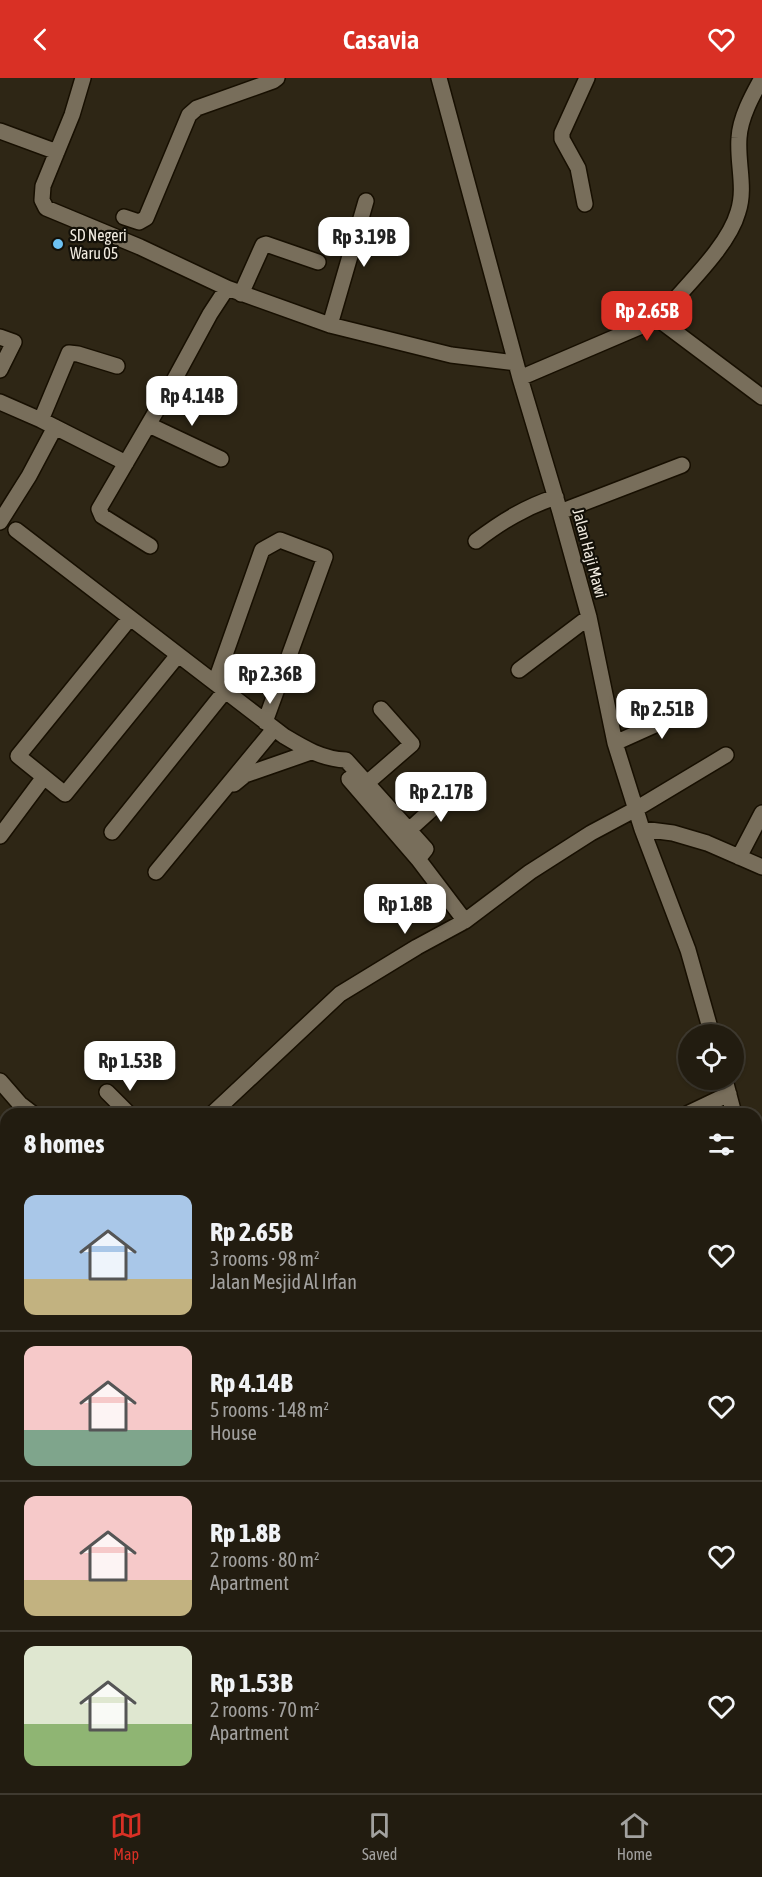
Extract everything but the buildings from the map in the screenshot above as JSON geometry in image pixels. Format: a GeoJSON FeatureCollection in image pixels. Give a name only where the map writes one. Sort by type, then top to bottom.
{"type":"FeatureCollection","features":[{"type":"Feature","properties":{"kind":"street"},"geometry":{"type":"LineString","coordinates":[[83,78],[72,116],[41,193],[46,208],[140,247],[234,291],[330,325],[518,371],[658,319],[721,246],[732,228],[741,204],[740,132],[760,84]]}},
{"type":"Feature","properties":{"kind":"street"},"geometry":{"type":"LineString","coordinates":[[124,217],[139,222],[146,218],[189,115],[197,108],[277,78]]}},
{"type":"Feature","properties":{"kind":"street","name":"Jalan Haji Mawi"},"geometry":{"type":"LineString","coordinates":[[439,78],[518,371],[589,617],[615,743],[642,829],[688,950],[709,1024]]}},
{"type":"Feature","properties":{"kind":"street"},"geometry":{"type":"LineString","coordinates":[[585,204],[578,168],[562,140],[562,134],[587,78]]}},
{"type":"Feature","properties":{"kind":"street"},"geometry":{"type":"LineString","coordinates":[[0,131],[57,152]]}},
{"type":"Feature","properties":{"kind":"street"},"geometry":{"type":"LineString","coordinates":[[330,325],[366,201]]}},
{"type":"Feature","properties":{"kind":"street"},"geometry":{"type":"LineString","coordinates":[[150,546],[99,513],[99,509],[149,425],[210,314],[234,291],[263,245],[266,244],[318,262]]}},
{"type":"Feature","properties":{"kind":"street"},"geometry":{"type":"LineString","coordinates":[[658,319],[762,397]]}},
{"type":"Feature","properties":{"kind":"street"},"geometry":{"type":"LineString","coordinates":[[0,337],[14,342],[0,370]]}},
{"type":"Feature","properties":{"kind":"street"},"geometry":{"type":"LineString","coordinates":[[41,420],[69,354],[78,354],[117,366]]}},
{"type":"Feature","properties":{"kind":"street"},"geometry":{"type":"LineString","coordinates":[[0,402],[126,463]]}},
{"type":"Feature","properties":{"kind":"street"},"geometry":{"type":"LineString","coordinates":[[149,425],[221,459]]}},
{"type":"Feature","properties":{"kind":"street"},"geometry":{"type":"LineString","coordinates":[[0,522],[29,476],[55,427]]}},
{"type":"Feature","properties":{"kind":"street"},"geometry":{"type":"LineString","coordinates":[[476,541],[514,514],[533,504],[558,504],[682,465]]}},
{"type":"Feature","properties":{"kind":"street"},"geometry":{"type":"LineString","coordinates":[[16,530],[269,725],[312,752],[330,759],[346,760],[426,849],[418,859]]}},
{"type":"Feature","properties":{"kind":"street"},"geometry":{"type":"LineString","coordinates":[[112,832],[220,687],[262,550],[280,540],[325,557],[269,725],[219,795],[156,872]]}},
{"type":"Feature","properties":{"kind":"street"},"geometry":{"type":"LineString","coordinates":[[519,670],[589,617]]}},
{"type":"Feature","properties":{"kind":"street"},"geometry":{"type":"LineString","coordinates":[[130,618],[18,756],[65,794],[178,655]]}},
{"type":"Feature","properties":{"kind":"street"},"geometry":{"type":"LineString","coordinates":[[615,743],[695,707]]}},
{"type":"Feature","properties":{"kind":"street"},"geometry":{"type":"LineString","coordinates":[[367,783],[412,744],[381,709]]}},
{"type":"Feature","properties":{"kind":"street"},"geometry":{"type":"LineString","coordinates":[[219,795],[245,776],[312,752]]}},
{"type":"Feature","properties":{"kind":"street"},"geometry":{"type":"LineString","coordinates":[[218,1108],[340,994],[465,921],[530,872],[591,832],[636,809],[726,754]]}},
{"type":"Feature","properties":{"kind":"street"},"geometry":{"type":"LineString","coordinates":[[0,836],[44,777]]}},
{"type":"Feature","properties":{"kind":"street"},"geometry":{"type":"LineString","coordinates":[[349,779],[418,859],[465,921]]}},
{"type":"Feature","properties":{"kind":"street"},"geometry":{"type":"LineString","coordinates":[[409,830],[452,791]]}},
{"type":"Feature","properties":{"kind":"street"},"geometry":{"type":"LineString","coordinates":[[739,857],[762,813]]}},
{"type":"Feature","properties":{"kind":"street"},"geometry":{"type":"LineString","coordinates":[[642,829],[673,833],[698,840],[762,867]]}},
{"type":"Feature","properties":{"kind":"street"},"geometry":{"type":"LineString","coordinates":[[0,1081],[25,1108]]}},
{"type":"Feature","properties":{"kind":"street"},"geometry":{"type":"LineString","coordinates":[[696,1108],[723,1090]]}},
{"type":"Feature","properties":{"kind":"street"},"geometry":{"type":"LineString","coordinates":[[728,1090],[732,1108]]}},
{"type":"Feature","properties":{"kind":"street"},"geometry":{"type":"LineString","coordinates":[[107,1092],[123,1108]]}},
{"type":"Feature","properties":{"kind":"place","name":"SD Negeri Waru 05"},"geometry":{"type":"Point","coordinates":[58,244]}}]}
